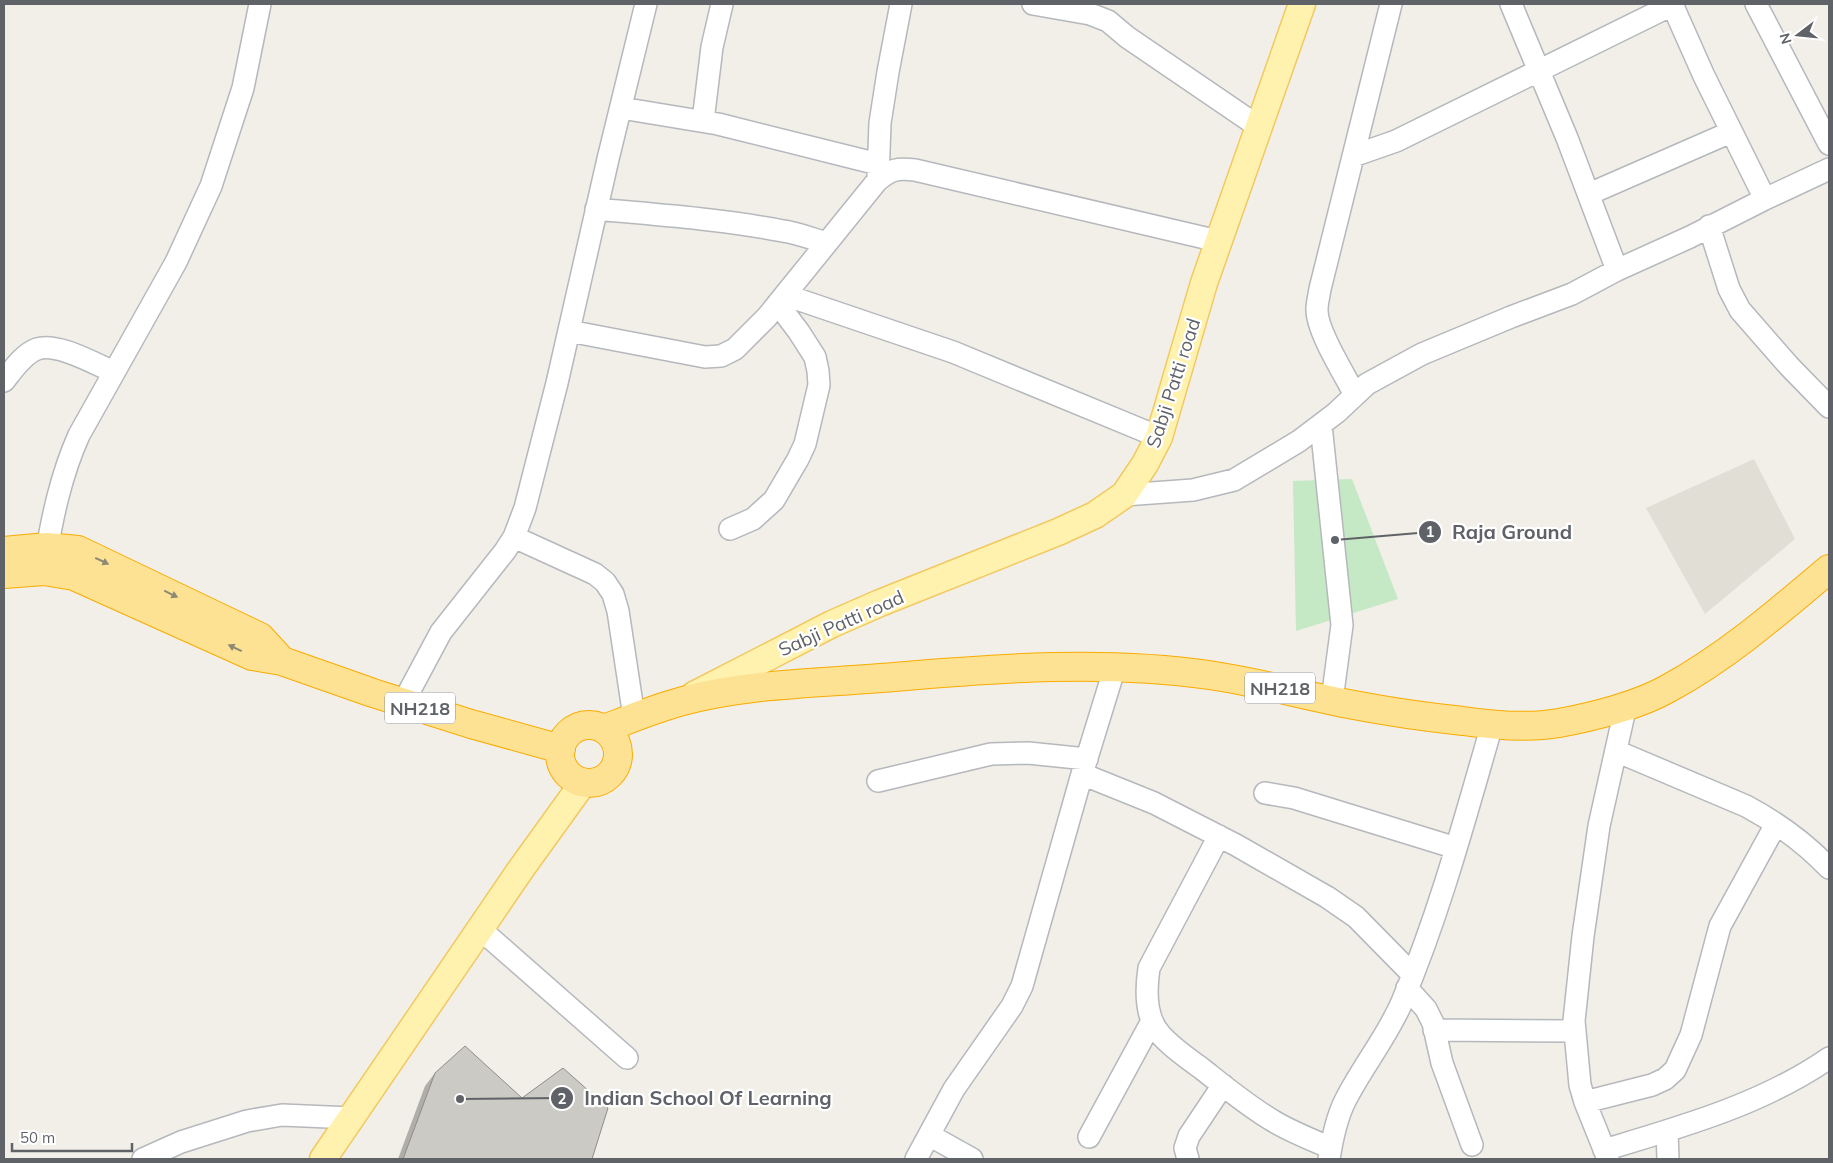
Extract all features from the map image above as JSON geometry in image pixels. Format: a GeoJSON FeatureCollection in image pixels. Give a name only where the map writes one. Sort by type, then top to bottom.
{"type":"FeatureCollection","features":[{"type":"Feature","properties":{"kind":"highway","name":"NH218"},"geometry":{"type":"LineString","coordinates":[[4,574],[78,550],[125,585],[252,656],[282,661],[403,703],[560,749],[564,740],[577,728],[595,725],[604,729],[684,700],[769,687],[972,670],[1036,667],[1115,667],[1210,675],[1424,717],[1492,725],[1556,724],[1615,710],[1667,690],[1714,660],[1774,616],[1829,569]]}},
{"type":"Feature","properties":{"kind":"highway","name":"NH218"},"geometry":{"type":"LineString","coordinates":[[4,551],[46,559],[74,576],[125,585]]}},
{"type":"Feature","properties":{"kind":"highway"},"geometry":{"type":"LineString","coordinates":[[560,749],[560,760],[572,778],[583,783],[593,784],[603,781],[612,774],[617,765],[619,755],[612,735],[604,729]]}},
{"type":"Feature","properties":{"kind":"main road","name":"Sabji Patti road"},"geometry":{"type":"LineString","coordinates":[[684,700],[832,624],[1058,532],[1095,515],[1124,495],[1145,464],[1159,437],[1204,283],[1302,4]]}},
{"type":"Feature","properties":{"kind":"main road"},"geometry":{"type":"LineString","coordinates":[[329,1157],[351,1118],[480,929],[583,783]]}},
{"type":"Feature","properties":{"kind":"street"},"geometry":{"type":"LineString","coordinates":[[46,559],[50,526],[70,455],[176,262],[211,186],[243,88],[260,4]]}},
{"type":"Feature","properties":{"kind":"street"},"geometry":{"type":"LineString","coordinates":[[403,703],[441,632],[514,537],[525,508],[646,4]]}},
{"type":"Feature","properties":{"kind":"street"},"geometry":{"type":"LineString","coordinates":[[703,121],[712,47],[722,4]]}},
{"type":"Feature","properties":{"kind":"street"},"geometry":{"type":"LineString","coordinates":[[569,331],[705,357],[721,356],[735,349],[782,299],[827,243],[878,172],[880,123],[886,80],[901,4]]}},
{"type":"Feature","properties":{"kind":"street"},"geometry":{"type":"LineString","coordinates":[[1033,4],[1090,14],[1108,22],[1259,126]]}},
{"type":"Feature","properties":{"kind":"street"},"geometry":{"type":"LineString","coordinates":[[1355,395],[1324,336],[1318,320],[1317,309],[1391,4]]}},
{"type":"Feature","properties":{"kind":"street"},"geometry":{"type":"LineString","coordinates":[[1511,4],[1540,70],[1617,270]]}},
{"type":"Feature","properties":{"kind":"street"},"geometry":{"type":"LineString","coordinates":[[1353,156],[1396,141],[1673,4],[1704,76],[1765,199]]}},
{"type":"Feature","properties":{"kind":"street"},"geometry":{"type":"LineString","coordinates":[[1756,4],[1829,144]]}},
{"type":"Feature","properties":{"kind":"street"},"geometry":{"type":"LineString","coordinates":[[621,108],[703,121],[878,172],[888,172],[900,168],[915,170],[1218,241]]}},
{"type":"Feature","properties":{"kind":"street"},"geometry":{"type":"LineString","coordinates":[[1588,194],[1731,132]]}},
{"type":"Feature","properties":{"kind":"street"},"geometry":{"type":"LineString","coordinates":[[1124,495],[1193,490],[1234,480],[1291,446],[1320,425],[1367,384],[1422,354],[1572,294],[1617,270],[1829,170]]}},
{"type":"Feature","properties":{"kind":"street"},"geometry":{"type":"LineString","coordinates":[[596,209],[679,216],[752,225],[785,231],[827,243]]}},
{"type":"Feature","properties":{"kind":"street"},"geometry":{"type":"LineString","coordinates":[[1710,226],[1729,289],[1740,310],[1829,408]]}},
{"type":"Feature","properties":{"kind":"street"},"geometry":{"type":"LineString","coordinates":[[782,299],[953,352],[1159,437]]}},
{"type":"Feature","properties":{"kind":"street"},"geometry":{"type":"LineString","coordinates":[[730,529],[753,519],[774,500],[798,460],[805,444],[819,385],[814,357],[782,299]]}},
{"type":"Feature","properties":{"kind":"street"},"geometry":{"type":"LineString","coordinates":[[4,382],[27,355],[36,349],[46,348],[58,349],[114,372]]}},
{"type":"Feature","properties":{"kind":"street"},"geometry":{"type":"LineString","coordinates":[[1320,425],[1342,624],[1332,700]]}},
{"type":"Feature","properties":{"kind":"street"},"geometry":{"type":"LineString","coordinates":[[514,537],[595,574],[605,582],[613,594],[618,611],[634,718]]}},
{"type":"Feature","properties":{"kind":"street"},"geometry":{"type":"LineString","coordinates":[[916,1159],[954,1089],[1012,1006],[1022,986],[1084,767],[1115,667]]}},
{"type":"Feature","properties":{"kind":"street"},"geometry":{"type":"LineString","coordinates":[[1626,706],[1597,835],[1574,1021],[1580,1085],[1606,1155],[1767,1093],[1829,1058]]}},
{"type":"Feature","properties":{"kind":"street"},"geometry":{"type":"LineString","coordinates":[[1219,836],[1149,968],[1147,981],[1148,1007],[1152,1021],[1159,1033],[1223,1085],[1276,1123],[1330,1154],[1336,1126],[1345,1102],[1400,1005],[1424,949],[1492,725]]}},
{"type":"Feature","properties":{"kind":"street"},"geometry":{"type":"LineString","coordinates":[[1616,751],[1746,806],[1776,824],[1808,848],[1829,868]]}},
{"type":"Feature","properties":{"kind":"street"},"geometry":{"type":"LineString","coordinates":[[878,781],[992,754],[1028,753],[1084,767],[1219,836],[1327,897],[1356,917],[1410,981],[1433,1023],[1442,1064],[1472,1145]]}},
{"type":"Feature","properties":{"kind":"street"},"geometry":{"type":"LineString","coordinates":[[1265,793],[1294,798],[1456,848]]}},
{"type":"Feature","properties":{"kind":"street"},"geometry":{"type":"LineString","coordinates":[[1585,1102],[1652,1085],[1665,1079],[1676,1070],[1690,1035],[1720,926],[1776,824]]}},
{"type":"Feature","properties":{"kind":"street"},"geometry":{"type":"LineString","coordinates":[[480,929],[627,1058]]}},
{"type":"Feature","properties":{"kind":"street"},"geometry":{"type":"LineString","coordinates":[[1089,1137],[1152,1021]]}},
{"type":"Feature","properties":{"kind":"street"},"geometry":{"type":"LineString","coordinates":[[1434,1030],[1574,1031]]}},
{"type":"Feature","properties":{"kind":"street"},"geometry":{"type":"LineString","coordinates":[[1188,1159],[1185,1148],[1189,1136],[1223,1085]]}},
{"type":"Feature","properties":{"kind":"street"},"geometry":{"type":"LineString","coordinates":[[143,1159],[181,1142],[247,1121],[282,1115],[351,1118]]}},
{"type":"Feature","properties":{"kind":"street"},"geometry":{"type":"LineString","coordinates":[[1667,1131],[1668,1159]]}},
{"type":"Feature","properties":{"kind":"street"},"geometry":{"type":"LineString","coordinates":[[929,1135],[972,1159]]}},
{"type":"Feature","properties":{"kind":"shaded area"},"geometry":{"type":"Polygon","coordinates":[[[1754,459],[1795,539],[1705,614],[1646,508],[1754,459]]]}},
{"type":"Feature","properties":{"kind":"green space"},"geometry":{"type":"Polygon","coordinates":[[[1352,479],[1398,599],[1296,631],[1293,481],[1352,479]]]}},
{"type":"Feature","properties":{"kind":"building"},"geometry":{"type":"Polygon","coordinates":[[[465,1046],[522,1098],[563,1068],[608,1108],[592,1159],[403,1159],[435,1073],[465,1046]]]}},
{"type":"Feature","properties":{"kind":"place","name":"Raja Ground"},"geometry":{"type":"Point","coordinates":[1335,540]}},
{"type":"Feature","properties":{"kind":"place","name":"Indian School Of Learning"},"geometry":{"type":"Point","coordinates":[460,1099]}}]}
